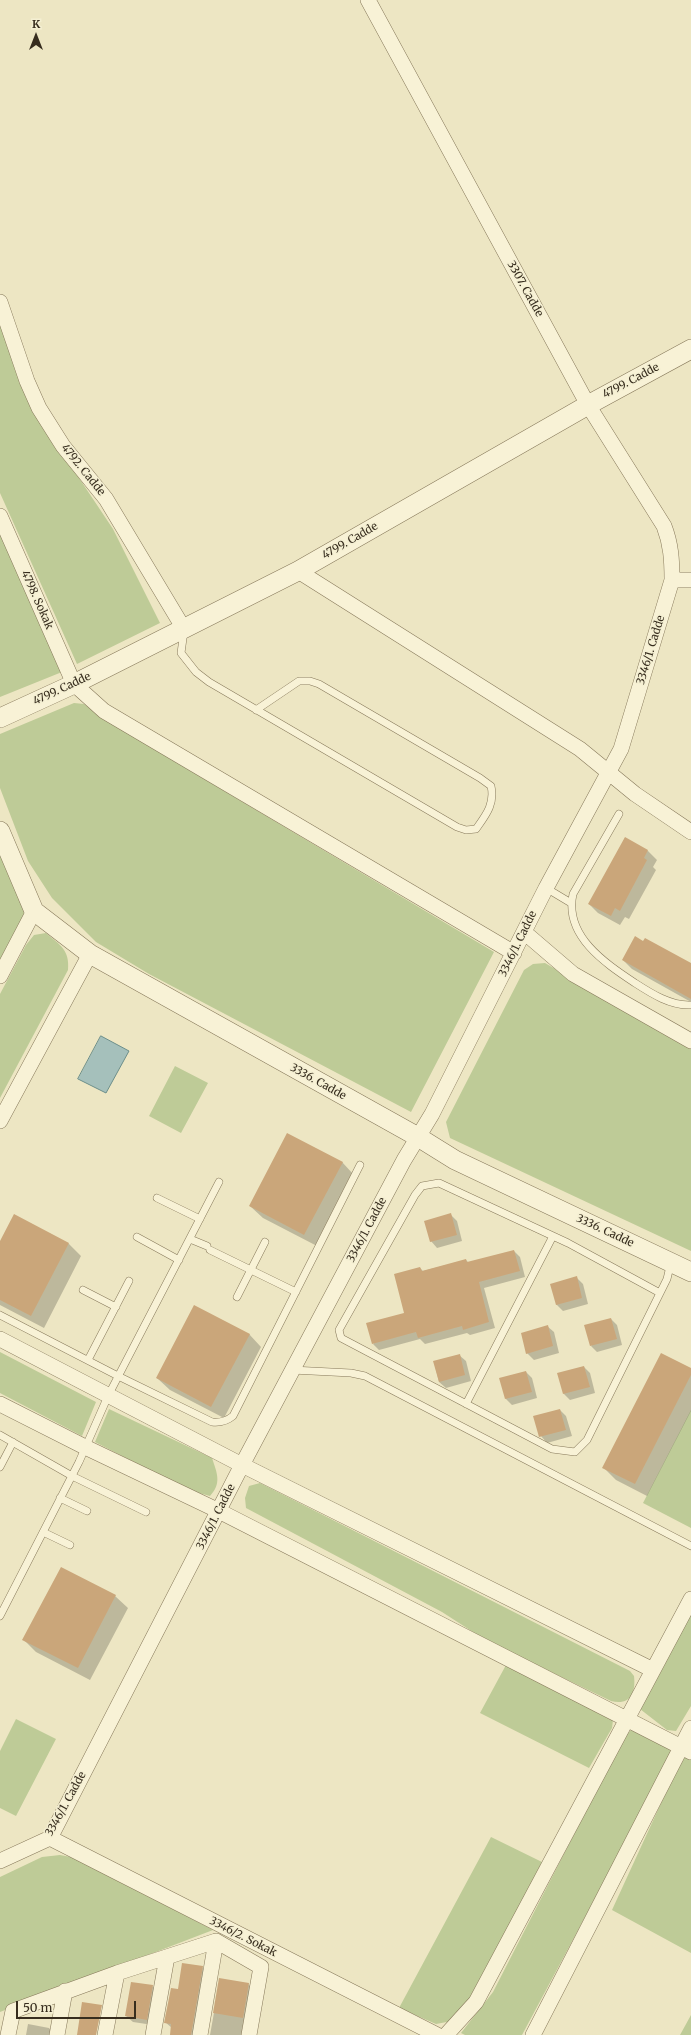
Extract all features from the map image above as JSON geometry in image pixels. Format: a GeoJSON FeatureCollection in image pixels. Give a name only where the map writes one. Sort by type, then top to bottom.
{"type":"FeatureCollection","features":[{"type":"Feature","properties":{"kind":"street","name":"3307. Cadde"},"geometry":{"type":"LineString","coordinates":[[368,0],[588,405],[664,526],[669,540],[672,557],[672,580]]}},
{"type":"Feature","properties":{"kind":"street","name":"4792. Cadde"},"geometry":{"type":"LineString","coordinates":[[1,311],[27,382],[46,420],[63,446],[106,499],[184,629]]}},
{"type":"Feature","properties":{"kind":"street","name":"4799. Cadde"},"geometry":{"type":"LineString","coordinates":[[0,718],[74,684],[298,571],[588,405],[691,349]]}},
{"type":"Feature","properties":{"kind":"street","name":"4798. Sokak"},"geometry":{"type":"LineString","coordinates":[[0,516],[74,684]]}},
{"type":"Feature","properties":{"kind":"street"},"geometry":{"type":"LineString","coordinates":[[298,571],[580,749],[635,794],[691,832]]}},
{"type":"Feature","properties":{"kind":"street"},"geometry":{"type":"LineString","coordinates":[[672,580],[691,580]]}},
{"type":"Feature","properties":{"kind":"street","name":"3346/1. Cadde"},"geometry":{"type":"LineString","coordinates":[[0,1861],[50,1838],[292,1370],[418,1137],[432,1114],[546,888],[610,773],[621,749],[672,580]]}},
{"type":"Feature","properties":{"kind":"street"},"geometry":{"type":"LineString","coordinates":[[74,684],[104,711],[514,953]]}},
{"type":"Feature","properties":{"kind":"street","name":"3336. Cadde"},"geometry":{"type":"LineString","coordinates":[[0,831],[34,911],[90,954],[418,1137],[455,1160],[691,1272]]}},
{"type":"Feature","properties":{"kind":"street"},"geometry":{"type":"LineString","coordinates":[[0,976],[34,911]]}},
{"type":"Feature","properties":{"kind":"street"},"geometry":{"type":"LineString","coordinates":[[524,932],[574,974],[691,1041]]}},
{"type":"Feature","properties":{"kind":"street"},"geometry":{"type":"LineString","coordinates":[[0,1121],[90,954]]}},
{"type":"Feature","properties":{"kind":"street"},"geometry":{"type":"LineString","coordinates":[[0,1339],[242,1465],[653,1670]]}},
{"type":"Feature","properties":{"kind":"street"},"geometry":{"type":"LineString","coordinates":[[0,1404],[85,1447],[220,1511],[686,1749]]}},
{"type":"Feature","properties":{"kind":"street"},"geometry":{"type":"LineString","coordinates":[[446,2035],[476,2002],[691,1599]]}},
{"type":"Feature","properties":{"kind":"street"},"geometry":{"type":"LineString","coordinates":[[533,2035],[686,1749],[691,1728]]}},
{"type":"Feature","properties":{"kind":"street","name":"3346/2. Sokak"},"geometry":{"type":"LineString","coordinates":[[50,1838],[437,2035]]}},
{"type":"Feature","properties":{"kind":"street"},"geometry":{"type":"LineString","coordinates":[[200,2035],[216,1941]]}},
{"type":"Feature","properties":{"kind":"street"},"geometry":{"type":"LineString","coordinates":[[8,2035],[13,2011],[117,1973],[216,1941],[261,1967],[249,2035]]}},
{"type":"Feature","properties":{"kind":"street"},"geometry":{"type":"LineString","coordinates":[[153,2035],[167,1956]]}},
{"type":"Feature","properties":{"kind":"street"},"geometry":{"type":"LineString","coordinates":[[105,2035],[117,1973]]}},
{"type":"Feature","properties":{"kind":"street"},"geometry":{"type":"LineString","coordinates":[[57,2035],[65,1991]]}},
{"type":"Feature","properties":{"kind":"lane"},"geometry":{"type":"LineString","coordinates":[[184,629],[182,653],[196,672],[209,682],[256,710],[457,827],[466,830],[476,828],[490,808],[493,795],[491,786],[480,778],[319,684],[310,681],[298,681],[256,710]]}},
{"type":"Feature","properties":{"kind":"lane"},"geometry":{"type":"LineString","coordinates":[[620,814],[574,894],[571,903],[574,920],[587,944],[605,964],[653,994],[680,1006],[691,1005]]}},
{"type":"Feature","properties":{"kind":"lane"},"geometry":{"type":"LineString","coordinates":[[546,888],[571,903]]}},
{"type":"Feature","properties":{"kind":"lane"},"geometry":{"type":"LineString","coordinates":[[0,1315],[118,1376],[212,1422],[222,1422],[228,1420],[233,1416],[360,1165]]}},
{"type":"Feature","properties":{"kind":"lane"},"geometry":{"type":"LineString","coordinates":[[0,1616],[72,1476],[118,1376],[219,1182]]}},
{"type":"Feature","properties":{"kind":"lane"},"geometry":{"type":"LineString","coordinates":[[660,1293],[553,1236],[439,1183],[422,1186],[414,1195],[339,1330],[341,1338],[552,1449],[575,1452],[587,1440],[667,1279],[671,1262]]}},
{"type":"Feature","properties":{"kind":"lane"},"geometry":{"type":"LineString","coordinates":[[157,1198],[200,1219]]}},
{"type":"Feature","properties":{"kind":"lane"},"geometry":{"type":"LineString","coordinates":[[466,1404],[553,1236]]}},
{"type":"Feature","properties":{"kind":"lane"},"geometry":{"type":"LineString","coordinates":[[137,1238],[179,1260]]}},
{"type":"Feature","properties":{"kind":"lane"},"geometry":{"type":"LineString","coordinates":[[190,1238],[296,1292]]}},
{"type":"Feature","properties":{"kind":"lane"},"geometry":{"type":"LineString","coordinates":[[237,1297],[266,1242]]}},
{"type":"Feature","properties":{"kind":"lane"},"geometry":{"type":"LineString","coordinates":[[88,1360],[129,1281]]}},
{"type":"Feature","properties":{"kind":"lane"},"geometry":{"type":"LineString","coordinates":[[83,1290],[116,1307]]}},
{"type":"Feature","properties":{"kind":"lane"},"geometry":{"type":"LineString","coordinates":[[292,1370],[351,1373],[365,1376],[691,1546]]}},
{"type":"Feature","properties":{"kind":"lane"},"geometry":{"type":"LineString","coordinates":[[0,1434],[72,1476],[146,1512]]}},
{"type":"Feature","properties":{"kind":"lane"},"geometry":{"type":"LineString","coordinates":[[0,1467],[13,1442]]}},
{"type":"Feature","properties":{"kind":"lane"},"geometry":{"type":"LineString","coordinates":[[60,1498],[87,1511]]}},
{"type":"Feature","properties":{"kind":"lane"},"geometry":{"type":"LineString","coordinates":[[43,1532],[70,1545]]}},
{"type":"Feature","properties":{"kind":"green space"},"geometry":{"type":"Polygon","coordinates":[[[0,324],[79,478],[113,529],[160,623],[77,664],[0,493],[0,324]]]}},
{"type":"Feature","properties":{"kind":"green space"},"geometry":{"type":"Polygon","coordinates":[[[0,530],[62,672],[0,697],[0,530]]]}},
{"type":"Feature","properties":{"kind":"green space"},"geometry":{"type":"Polygon","coordinates":[[[74,703],[84,704],[102,718],[494,952],[411,1112],[149,974],[96,942],[52,898],[28,861],[0,788],[0,734],[74,703]]]}},
{"type":"Feature","properties":{"kind":"green space"},"geometry":{"type":"Polygon","coordinates":[[[0,852],[25,905],[25,915],[0,961],[0,852]]]}},
{"type":"Feature","properties":{"kind":"green space"},"geometry":{"type":"Polygon","coordinates":[[[46,933],[63,948],[66,953],[68,970],[0,1098],[0,994],[26,945],[34,935],[46,933]]]}},
{"type":"Feature","properties":{"kind":"green space"},"geometry":{"type":"Polygon","coordinates":[[[545,963],[691,1049],[691,1251],[450,1138],[446,1122],[524,970],[533,964],[545,963]]]}},
{"type":"Feature","properties":{"kind":"green space"},"geometry":{"type":"Polygon","coordinates":[[[175,1066],[208,1083],[181,1133],[149,1116],[175,1066]]]}},
{"type":"Feature","properties":{"kind":"green space"},"geometry":{"type":"Polygon","coordinates":[[[0,1352],[96,1402],[82,1436],[0,1393],[0,1352]]]}},
{"type":"Feature","properties":{"kind":"green space"},"geometry":{"type":"Polygon","coordinates":[[[109,1409],[212,1458],[217,1473],[217,1482],[214,1491],[210,1496],[188,1490],[95,1442],[109,1409]]]}},
{"type":"Feature","properties":{"kind":"green space"},"geometry":{"type":"Polygon","coordinates":[[[691,1410],[691,1528],[643,1503],[691,1410]]]}},
{"type":"Feature","properties":{"kind":"green space"},"geometry":{"type":"Polygon","coordinates":[[[260,1483],[630,1671],[634,1676],[633,1693],[623,1702],[611,1701],[487,1641],[442,1612],[246,1508],[245,1498],[249,1486],[260,1483]]]}},
{"type":"Feature","properties":{"kind":"green space"},"geometry":{"type":"Polygon","coordinates":[[[691,1612],[691,1706],[676,1731],[667,1730],[640,1709],[691,1612]]]}},
{"type":"Feature","properties":{"kind":"green space"},"geometry":{"type":"Polygon","coordinates":[[[506,1665],[613,1720],[612,1728],[589,1768],[480,1713],[506,1665]]]}},
{"type":"Feature","properties":{"kind":"green space"},"geometry":{"type":"Polygon","coordinates":[[[16,1719],[56,1739],[16,1816],[0,1808],[0,1751],[16,1719]]]}},
{"type":"Feature","properties":{"kind":"green space"},"geometry":{"type":"Polygon","coordinates":[[[636,1729],[670,1749],[670,1758],[522,2035],[465,2035],[461,2033],[493,1992],[623,1739],[631,1730],[636,1729]]]}},
{"type":"Feature","properties":{"kind":"green space"},"geometry":{"type":"Polygon","coordinates":[[[685,1756],[691,1759],[691,1953],[612,1910],[679,1764],[685,1756]]]}},
{"type":"Feature","properties":{"kind":"green space"},"geometry":{"type":"Polygon","coordinates":[[[491,1837],[542,1862],[472,1998],[452,2021],[436,2024],[399,2008],[491,1837]]]}},
{"type":"Feature","properties":{"kind":"green space"},"geometry":{"type":"Polygon","coordinates":[[[60,1855],[76,1858],[213,1930],[0,2012],[0,1877],[42,1857],[60,1855]]]}},
{"type":"Feature","properties":{"kind":"green space"},"geometry":{"type":"Polygon","coordinates":[[[691,2015],[691,2035],[680,2035],[691,2015]]]}},
{"type":"Feature","properties":{"kind":"water"},"geometry":{"type":"Polygon","coordinates":[[[101,1036],[129,1051],[106,1093],[78,1079],[101,1036]]]}},
{"type":"Feature","properties":{"kind":"building"},"geometry":{"type":"Polygon","coordinates":[[[625,837],[648,850],[644,858],[647,860],[620,911],[615,908],[611,916],[588,904],[625,837]]]}},
{"type":"Feature","properties":{"kind":"building"},"geometry":{"type":"Polygon","coordinates":[[[635,936],[643,941],[645,938],[691,963],[691,999],[622,960],[635,936]]]}},
{"type":"Feature","properties":{"kind":"building"},"geometry":{"type":"Polygon","coordinates":[[[287,1133],[343,1162],[304,1235],[249,1206],[287,1133]]]}},
{"type":"Feature","properties":{"kind":"building"},"geometry":{"type":"Polygon","coordinates":[[[451,1213],[457,1235],[430,1242],[424,1221],[451,1213]]]}},
{"type":"Feature","properties":{"kind":"building"},"geometry":{"type":"Polygon","coordinates":[[[14,1214],[69,1243],[31,1316],[0,1300],[0,1241],[14,1214]]]}},
{"type":"Feature","properties":{"kind":"building"},"geometry":{"type":"Polygon","coordinates":[[[514,1250],[520,1271],[479,1282],[489,1322],[463,1330],[462,1326],[418,1338],[416,1332],[372,1344],[366,1323],[404,1313],[394,1274],[420,1267],[422,1271],[466,1259],[467,1262],[514,1250]]]}},
{"type":"Feature","properties":{"kind":"building"},"geometry":{"type":"Polygon","coordinates":[[[577,1276],[582,1298],[556,1305],[550,1284],[577,1276]]]}},
{"type":"Feature","properties":{"kind":"building"},"geometry":{"type":"Polygon","coordinates":[[[194,1305],[250,1334],[211,1407],[156,1378],[194,1305]]]}},
{"type":"Feature","properties":{"kind":"building"},"geometry":{"type":"Polygon","coordinates":[[[611,1318],[617,1339],[590,1346],[584,1325],[611,1318]]]}},
{"type":"Feature","properties":{"kind":"building"},"geometry":{"type":"Polygon","coordinates":[[[548,1325],[553,1346],[526,1354],[521,1333],[548,1325]]]}},
{"type":"Feature","properties":{"kind":"building"},"geometry":{"type":"Polygon","coordinates":[[[661,1353],[691,1368],[691,1375],[635,1484],[602,1468],[661,1353]]]}},
{"type":"Feature","properties":{"kind":"building"},"geometry":{"type":"Polygon","coordinates":[[[460,1354],[465,1375],[439,1382],[433,1361],[460,1354]]]}},
{"type":"Feature","properties":{"kind":"building"},"geometry":{"type":"Polygon","coordinates":[[[584,1366],[590,1387],[563,1394],[557,1373],[584,1366]]]}},
{"type":"Feature","properties":{"kind":"building"},"geometry":{"type":"Polygon","coordinates":[[[526,1371],[532,1392],[505,1399],[499,1378],[526,1371]]]}},
{"type":"Feature","properties":{"kind":"building"},"geometry":{"type":"Polygon","coordinates":[[[560,1409],[566,1430],[539,1437],[533,1416],[560,1409]]]}},
{"type":"Feature","properties":{"kind":"building"},"geometry":{"type":"Polygon","coordinates":[[[61,1567],[116,1595],[78,1668],[22,1640],[61,1567]]]}},
{"type":"Feature","properties":{"kind":"building"},"geometry":{"type":"Polygon","coordinates":[[[182,1963],[203,1966],[191,2035],[170,2035],[171,2024],[164,2023],[171,1988],[178,1989],[182,1963]]]}},
{"type":"Feature","properties":{"kind":"building"},"geometry":{"type":"Polygon","coordinates":[[[219,1978],[249,1983],[243,2018],[213,2013],[219,1978]]]}},
{"type":"Feature","properties":{"kind":"building"},"geometry":{"type":"Polygon","coordinates":[[[131,1982],[153,1985],[147,2020],[125,2016],[131,1982]]]}},
{"type":"Feature","properties":{"kind":"building"},"geometry":{"type":"Polygon","coordinates":[[[82,2002],[102,2005],[96,2035],[77,2035],[82,2002]]]}}]}
